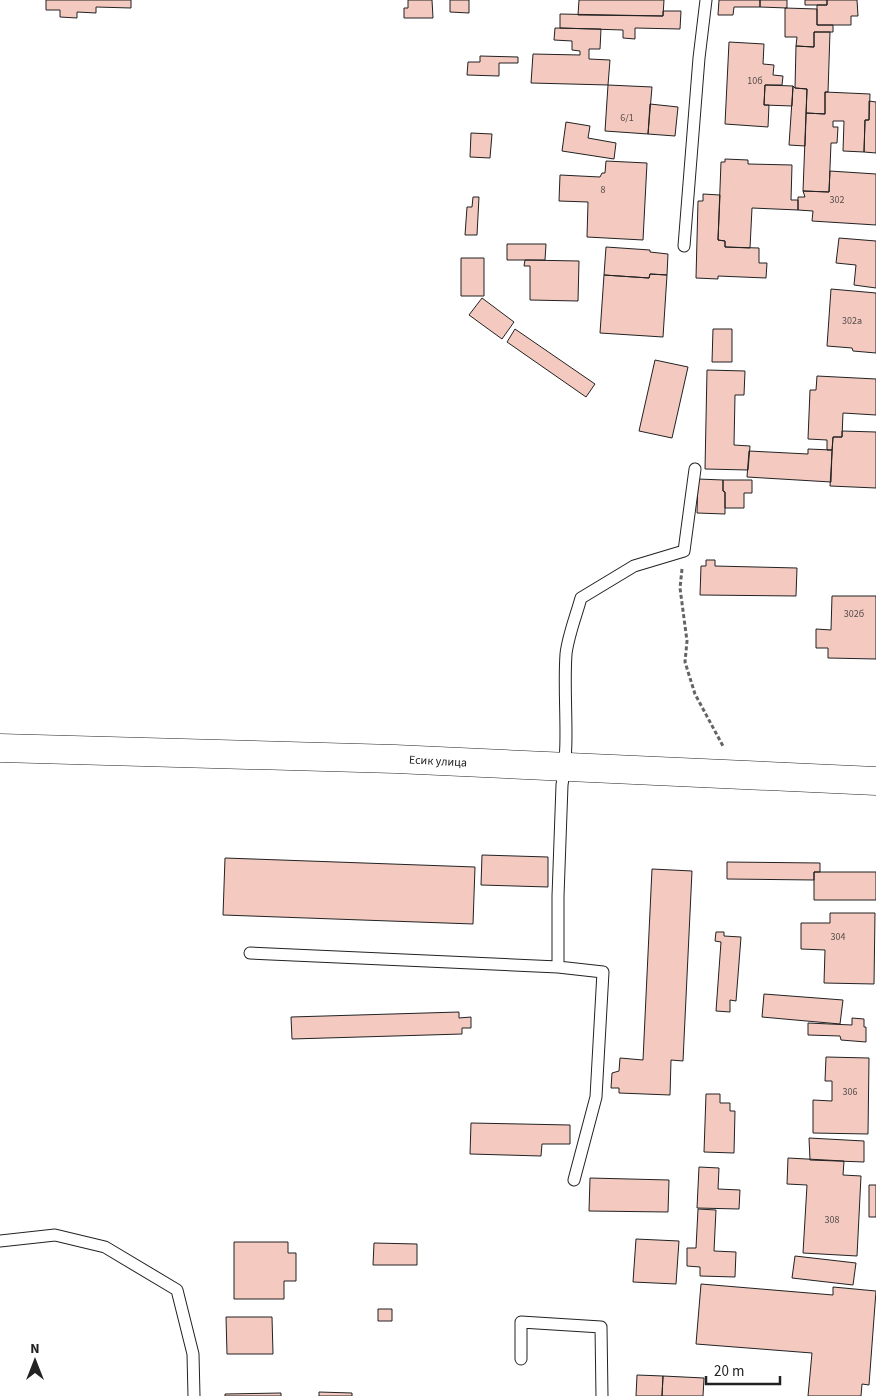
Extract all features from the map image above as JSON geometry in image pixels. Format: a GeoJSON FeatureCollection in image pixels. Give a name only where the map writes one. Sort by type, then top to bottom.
{"type":"FeatureCollection","features":[{"type":"Feature","properties":{"kind":"street","name":"Есик улица"},"geometry":{"type":"LineString","coordinates":[[0,748],[395,759],[876,781]]}},
{"type":"Feature","properties":{"kind":"lane"},"geometry":{"type":"LineString","coordinates":[[684,246],[699,58],[706,0]]}},
{"type":"Feature","properties":{"kind":"lane"},"geometry":{"type":"LineString","coordinates":[[558,967],[561,794],[565,768],[566,652],[581,598],[634,566],[684,551],[695,469]]}},
{"type":"Feature","properties":{"kind":"lane"},"geometry":{"type":"LineString","coordinates":[[250,953],[558,967],[603,972],[596,1097],[574,1180]]}},
{"type":"Feature","properties":{"kind":"lane"},"geometry":{"type":"LineString","coordinates":[[0,1241],[55,1235],[105,1247],[176,1290],[193,1354],[194,1396]]}},
{"type":"Feature","properties":{"kind":"lane"},"geometry":{"type":"LineString","coordinates":[[522,1359],[521,1322],[601,1327],[602,1396]]}},
{"type":"Feature","properties":{"kind":"path"},"geometry":{"type":"LineString","coordinates":[[684,551],[680,588],[687,641],[685,662],[695,694],[738,776]]}},
{"type":"Feature","properties":{"kind":"building"},"geometry":{"type":"Polygon","coordinates":[[[46,0],[131,0],[131,8],[96,7],[96,13],[77,12],[77,18],[60,17],[60,10],[46,10],[46,0]]]}},
{"type":"Feature","properties":{"kind":"building"},"geometry":{"type":"Polygon","coordinates":[[[408,0],[432,0],[433,18],[404,18],[404,8],[408,8],[408,0]]]}},
{"type":"Feature","properties":{"kind":"building"},"geometry":{"type":"Polygon","coordinates":[[[450,0],[469,0],[469,13],[450,12],[450,0]]]}},
{"type":"Feature","properties":{"kind":"building"},"geometry":{"type":"Polygon","coordinates":[[[579,0],[664,0],[663,16],[578,15],[579,0]]]}},
{"type":"Feature","properties":{"kind":"building"},"geometry":{"type":"Polygon","coordinates":[[[719,0],[760,0],[760,7],[734,7],[733,15],[718,15],[719,0]]]}},
{"type":"Feature","properties":{"kind":"building"},"geometry":{"type":"Polygon","coordinates":[[[760,0],[787,0],[787,8],[760,7],[760,0]]]}},
{"type":"Feature","properties":{"kind":"building"},"geometry":{"type":"Polygon","coordinates":[[[805,0],[827,0],[827,5],[805,5],[805,0]]]}},
{"type":"Feature","properties":{"kind":"building"},"geometry":{"type":"Polygon","coordinates":[[[827,0],[857,0],[858,16],[851,16],[851,25],[817,25],[817,5],[827,5],[827,0]]]}},
{"type":"Feature","properties":{"kind":"building"},"geometry":{"type":"Polygon","coordinates":[[[785,8],[817,9],[817,25],[833,25],[833,32],[814,32],[814,47],[796,46],[797,37],[785,37],[785,8]]]}},
{"type":"Feature","properties":{"kind":"building"},"geometry":{"type":"Polygon","coordinates":[[[663,11],[681,11],[680,29],[635,28],[635,39],[623,38],[623,30],[560,28],[560,14],[663,16],[663,11]]]}},
{"type":"Feature","properties":{"kind":"building"},"geometry":{"type":"Polygon","coordinates":[[[555,28],[601,29],[600,49],[589,49],[589,59],[610,60],[608,85],[531,83],[533,54],[580,55],[580,51],[572,50],[572,41],[554,40],[555,28]]]}},
{"type":"Feature","properties":{"kind":"building"},"geometry":{"type":"Polygon","coordinates":[[[814,32],[830,32],[828,92],[825,92],[825,114],[806,113],[807,89],[795,88],[796,46],[814,47],[814,32]]]}},
{"type":"Feature","properties":{"kind":"building"},"geometry":{"type":"Polygon","coordinates":[[[729,42],[764,44],[763,64],[774,65],[773,75],[783,76],[782,85],[765,85],[764,105],[769,105],[768,127],[725,124],[729,42]]]}},
{"type":"Feature","properties":{"kind":"building"},"geometry":{"type":"Polygon","coordinates":[[[480,56],[518,57],[518,63],[499,63],[499,76],[467,75],[468,62],[480,62],[480,56]]]}},
{"type":"Feature","properties":{"kind":"building"},"geometry":{"type":"Polygon","coordinates":[[[608,85],[652,87],[648,134],[605,131],[608,85]]]}},
{"type":"Feature","properties":{"kind":"building"},"geometry":{"type":"Polygon","coordinates":[[[765,85],[793,86],[792,106],[764,105],[765,85]]]}},
{"type":"Feature","properties":{"kind":"building"},"geometry":{"type":"Polygon","coordinates":[[[793,86],[795,88],[807,89],[805,146],[789,145],[793,86]]]}},
{"type":"Feature","properties":{"kind":"building"},"geometry":{"type":"Polygon","coordinates":[[[825,92],[870,94],[869,120],[865,120],[864,152],[843,151],[844,121],[833,121],[833,127],[838,127],[837,143],[831,143],[829,192],[803,191],[806,113],[825,114],[825,92]]]}},
{"type":"Feature","properties":{"kind":"building"},"geometry":{"type":"Polygon","coordinates":[[[869,101],[876,102],[876,153],[864,152],[865,120],[869,120],[869,101]]]}},
{"type":"Feature","properties":{"kind":"building"},"geometry":{"type":"Polygon","coordinates":[[[650,104],[678,107],[675,136],[648,134],[650,104]]]}},
{"type":"Feature","properties":{"kind":"building"},"geometry":{"type":"Polygon","coordinates":[[[566,122],[590,126],[588,138],[616,143],[614,159],[562,151],[566,122]]]}},
{"type":"Feature","properties":{"kind":"building"},"geometry":{"type":"Polygon","coordinates":[[[471,133],[492,134],[490,158],[470,157],[471,133]]]}},
{"type":"Feature","properties":{"kind":"building"},"geometry":{"type":"Polygon","coordinates":[[[725,159],[748,160],[748,164],[792,165],[791,200],[798,200],[798,210],[752,208],[750,248],[725,247],[725,241],[718,240],[721,162],[725,162],[725,159]]]}},
{"type":"Feature","properties":{"kind":"building"},"geometry":{"type":"Polygon","coordinates":[[[606,161],[647,163],[643,240],[587,237],[588,202],[559,201],[560,175],[600,177],[602,173],[605,173],[606,161]]]}},
{"type":"Feature","properties":{"kind":"building"},"geometry":{"type":"Polygon","coordinates":[[[830,171],[876,174],[876,225],[812,221],[813,211],[798,210],[798,197],[805,197],[803,191],[829,192],[830,171]]]}},
{"type":"Feature","properties":{"kind":"building"},"geometry":{"type":"Polygon","coordinates":[[[703,194],[720,195],[718,240],[725,241],[725,247],[759,248],[759,263],[767,263],[766,278],[718,276],[718,279],[696,278],[698,201],[703,201],[703,194]]]}},
{"type":"Feature","properties":{"kind":"building"},"geometry":{"type":"Polygon","coordinates":[[[473,197],[479,197],[477,235],[465,235],[467,207],[472,207],[473,197]]]}},
{"type":"Feature","properties":{"kind":"building"},"geometry":{"type":"Polygon","coordinates":[[[839,238],[876,241],[876,288],[854,285],[856,265],[836,263],[839,238]]]}},
{"type":"Feature","properties":{"kind":"building"},"geometry":{"type":"Polygon","coordinates":[[[507,244],[546,244],[545,260],[507,260],[507,244]]]}},
{"type":"Feature","properties":{"kind":"building"},"geometry":{"type":"Polygon","coordinates":[[[606,247],[650,250],[650,252],[668,254],[667,275],[650,274],[649,278],[604,275],[606,247]]]}},
{"type":"Feature","properties":{"kind":"building"},"geometry":{"type":"Polygon","coordinates":[[[461,258],[484,258],[484,296],[461,296],[461,258]]]}},
{"type":"Feature","properties":{"kind":"building"},"geometry":{"type":"Polygon","coordinates":[[[525,260],[579,261],[578,301],[530,300],[530,266],[524,266],[525,260]]]}},
{"type":"Feature","properties":{"kind":"building"},"geometry":{"type":"Polygon","coordinates":[[[650,274],[667,275],[663,337],[600,333],[604,275],[649,278],[650,274]]]}},
{"type":"Feature","properties":{"kind":"building"},"geometry":{"type":"Polygon","coordinates":[[[831,289],[876,293],[876,353],[853,351],[852,348],[827,346],[831,289]]]}},
{"type":"Feature","properties":{"kind":"building"},"geometry":{"type":"Polygon","coordinates":[[[482,298],[514,322],[502,339],[469,315],[482,298]]]}},
{"type":"Feature","properties":{"kind":"building"},"geometry":{"type":"Polygon","coordinates":[[[515,329],[595,384],[586,397],[507,342],[515,329]]]}},
{"type":"Feature","properties":{"kind":"building"},"geometry":{"type":"Polygon","coordinates":[[[713,329],[732,329],[732,362],[712,362],[713,329]]]}},
{"type":"Feature","properties":{"kind":"building"},"geometry":{"type":"Polygon","coordinates":[[[655,360],[688,367],[672,438],[639,431],[655,360]]]}},
{"type":"Feature","properties":{"kind":"building"},"geometry":{"type":"Polygon","coordinates":[[[707,370],[745,371],[744,395],[735,395],[734,445],[750,446],[748,470],[705,469],[707,370]]]}},
{"type":"Feature","properties":{"kind":"building"},"geometry":{"type":"Polygon","coordinates":[[[817,376],[876,379],[876,415],[843,413],[842,437],[833,437],[832,450],[827,450],[827,440],[808,439],[810,390],[816,390],[817,376]]]}},
{"type":"Feature","properties":{"kind":"building"},"geometry":{"type":"Polygon","coordinates":[[[842,431],[876,432],[876,488],[830,486],[833,437],[842,437],[842,431]]]}},
{"type":"Feature","properties":{"kind":"building"},"geometry":{"type":"Polygon","coordinates":[[[808,449],[832,450],[831,482],[747,477],[749,451],[808,454],[808,449]]]}},
{"type":"Feature","properties":{"kind":"building"},"geometry":{"type":"Polygon","coordinates":[[[698,479],[723,480],[725,514],[697,513],[698,479]]]}},
{"type":"Feature","properties":{"kind":"building"},"geometry":{"type":"Polygon","coordinates":[[[723,480],[752,480],[752,493],[744,493],[744,508],[725,508],[723,480]]]}},
{"type":"Feature","properties":{"kind":"building"},"geometry":{"type":"Polygon","coordinates":[[[706,560],[715,560],[715,566],[797,568],[796,596],[700,595],[701,566],[706,566],[706,560]]]}},
{"type":"Feature","properties":{"kind":"building"},"geometry":{"type":"Polygon","coordinates":[[[832,596],[876,596],[876,659],[828,658],[828,648],[816,648],[816,629],[831,630],[832,596]]]}},
{"type":"Feature","properties":{"kind":"building"},"geometry":{"type":"Polygon","coordinates":[[[482,855],[548,857],[548,887],[481,885],[482,855]]]}},
{"type":"Feature","properties":{"kind":"building"},"geometry":{"type":"Polygon","coordinates":[[[225,858],[475,867],[473,924],[223,915],[225,858]]]}},
{"type":"Feature","properties":{"kind":"building"},"geometry":{"type":"Polygon","coordinates":[[[727,862],[820,863],[820,872],[814,872],[814,880],[727,879],[727,862]]]}},
{"type":"Feature","properties":{"kind":"building"},"geometry":{"type":"Polygon","coordinates":[[[652,869],[692,871],[683,1061],[671,1060],[670,1095],[619,1093],[619,1088],[611,1088],[612,1073],[619,1071],[620,1058],[643,1060],[652,869]]]}},
{"type":"Feature","properties":{"kind":"building"},"geometry":{"type":"Polygon","coordinates":[[[814,872],[876,872],[876,900],[814,900],[814,872]]]}},
{"type":"Feature","properties":{"kind":"building"},"geometry":{"type":"Polygon","coordinates":[[[830,913],[875,913],[874,984],[824,983],[825,950],[801,949],[801,923],[830,923],[830,913]]]}},
{"type":"Feature","properties":{"kind":"building"},"geometry":{"type":"Polygon","coordinates":[[[716,932],[724,932],[724,936],[741,937],[736,1001],[730,1000],[730,1012],[716,1011],[721,942],[715,941],[716,932]]]}},
{"type":"Feature","properties":{"kind":"building"},"geometry":{"type":"Polygon","coordinates":[[[764,994],[843,1000],[840,1024],[762,1017],[764,994]]]}},
{"type":"Feature","properties":{"kind":"building"},"geometry":{"type":"Polygon","coordinates":[[[459,1012],[459,1018],[471,1017],[471,1028],[462,1028],[462,1034],[292,1039],[291,1017],[459,1012]]]}},
{"type":"Feature","properties":{"kind":"building"},"geometry":{"type":"Polygon","coordinates":[[[852,1018],[864,1019],[866,1042],[841,1040],[840,1036],[808,1035],[808,1023],[852,1025],[852,1018]]]}},
{"type":"Feature","properties":{"kind":"building"},"geometry":{"type":"Polygon","coordinates":[[[826,1057],[869,1058],[868,1134],[813,1133],[813,1100],[832,1101],[832,1081],[825,1081],[826,1057]]]}},
{"type":"Feature","properties":{"kind":"building"},"geometry":{"type":"Polygon","coordinates":[[[706,1094],[720,1094],[720,1103],[730,1103],[730,1111],[735,1111],[734,1153],[704,1152],[706,1094]]]}},
{"type":"Feature","properties":{"kind":"building"},"geometry":{"type":"Polygon","coordinates":[[[471,1123],[570,1125],[570,1144],[542,1144],[541,1156],[470,1154],[471,1123]]]}},
{"type":"Feature","properties":{"kind":"building"},"geometry":{"type":"Polygon","coordinates":[[[809,1138],[864,1141],[864,1162],[810,1160],[809,1138]]]}},
{"type":"Feature","properties":{"kind":"building"},"geometry":{"type":"Polygon","coordinates":[[[788,1158],[844,1161],[843,1175],[861,1176],[857,1256],[803,1253],[807,1185],[787,1184],[788,1158]]]}},
{"type":"Feature","properties":{"kind":"building"},"geometry":{"type":"Polygon","coordinates":[[[699,1167],[719,1168],[718,1189],[740,1190],[739,1209],[697,1208],[699,1167]]]}},
{"type":"Feature","properties":{"kind":"building"},"geometry":{"type":"Polygon","coordinates":[[[590,1178],[669,1180],[668,1212],[589,1211],[590,1178]]]}},
{"type":"Feature","properties":{"kind":"building"},"geometry":{"type":"Polygon","coordinates":[[[869,1185],[876,1185],[876,1217],[869,1217],[869,1185]]]}},
{"type":"Feature","properties":{"kind":"building"},"geometry":{"type":"Polygon","coordinates":[[[698,1209],[716,1210],[714,1251],[736,1252],[735,1277],[700,1276],[700,1267],[687,1266],[687,1248],[696,1248],[698,1209]]]}},
{"type":"Feature","properties":{"kind":"building"},"geometry":{"type":"Polygon","coordinates":[[[636,1239],[679,1241],[676,1284],[633,1282],[636,1239]]]}},
{"type":"Feature","properties":{"kind":"building"},"geometry":{"type":"Polygon","coordinates":[[[234,1242],[288,1242],[288,1253],[296,1253],[296,1281],[284,1281],[284,1299],[234,1299],[234,1242]]]}},
{"type":"Feature","properties":{"kind":"building"},"geometry":{"type":"Polygon","coordinates":[[[374,1243],[417,1244],[417,1265],[373,1265],[374,1243]]]}},
{"type":"Feature","properties":{"kind":"building"},"geometry":{"type":"Polygon","coordinates":[[[795,1256],[856,1263],[853,1285],[792,1278],[795,1256]]]}},
{"type":"Feature","properties":{"kind":"building"},"geometry":{"type":"Polygon","coordinates":[[[701,1284],[833,1295],[833,1287],[876,1291],[869,1385],[862,1384],[861,1396],[808,1396],[812,1353],[696,1344],[701,1284]]]}},
{"type":"Feature","properties":{"kind":"building"},"geometry":{"type":"Polygon","coordinates":[[[378,1309],[392,1309],[392,1321],[378,1321],[378,1309]]]}},
{"type":"Feature","properties":{"kind":"building"},"geometry":{"type":"Polygon","coordinates":[[[226,1317],[272,1317],[273,1354],[227,1354],[226,1317]]]}},
{"type":"Feature","properties":{"kind":"building"},"geometry":{"type":"Polygon","coordinates":[[[637,1375],[663,1376],[662,1396],[636,1396],[637,1375]]]}},
{"type":"Feature","properties":{"kind":"building"},"geometry":{"type":"Polygon","coordinates":[[[663,1376],[704,1378],[703,1396],[662,1396],[663,1376]]]}},
{"type":"Feature","properties":{"kind":"building"},"geometry":{"type":"Polygon","coordinates":[[[319,1392],[352,1393],[352,1396],[319,1396],[319,1392]]]}},
{"type":"Feature","properties":{"kind":"building"},"geometry":{"type":"Polygon","coordinates":[[[281,1393],[281,1396],[225,1396],[225,1394],[281,1393]]]}}]}
